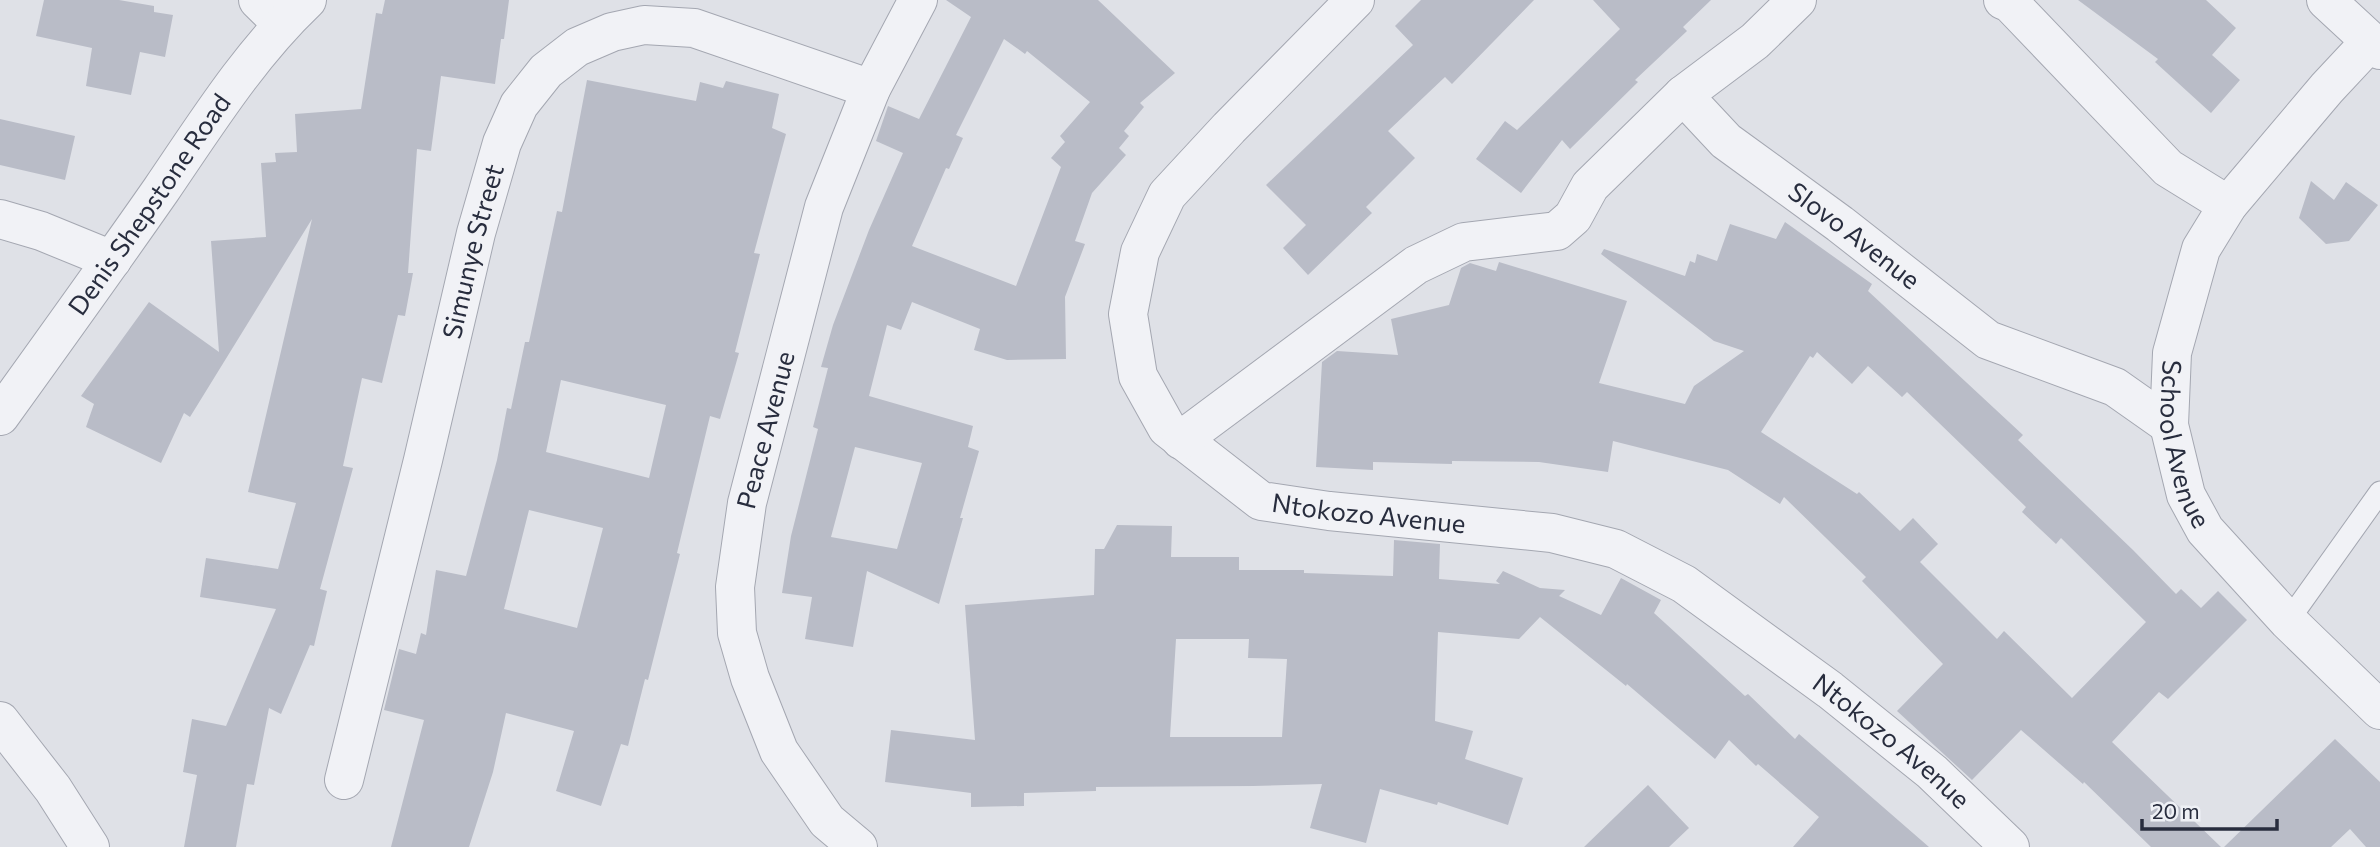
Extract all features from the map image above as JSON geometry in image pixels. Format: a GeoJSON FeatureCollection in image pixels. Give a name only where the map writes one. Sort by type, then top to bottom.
{"type":"FeatureCollection","features":[{"type":"Feature","properties":{"kind":"street","name":"Peace Avenue"},"geometry":{"type":"LineString","coordinates":[[858,847],[827,821],[779,751],[750,678],[737,633],[735,587],[747,503],[824,207],[871,89],[918,0]]}},
{"type":"Feature","properties":{"kind":"street","name":"Ntokozo Avenue"},"geometry":{"type":"LineString","coordinates":[[1355,0],[1167,195],[1140,252],[1128,314],[1138,376],[1167,428],[1261,501],[1329,511],[1552,533],[1616,549],[1684,584],[1830,690],[1932,772],[2010,847]]}},
{"type":"Feature","properties":{"kind":"street"},"geometry":{"type":"LineString","coordinates":[[1181,440],[1416,265],[1464,242],[1557,231],[1573,217],[1590,186],[1683,95],[1755,41],[1797,0]]}},
{"type":"Feature","properties":{"kind":"street"},"geometry":{"type":"LineString","coordinates":[[2003,0],[2010,4],[2168,169],[2228,205]]}},
{"type":"Feature","properties":{"kind":"street"},"geometry":{"type":"LineString","coordinates":[[2326,0],[2375,46]]}},
{"type":"Feature","properties":{"kind":"street","name":"Denis Shepstone Road"},"geometry":{"type":"LineString","coordinates":[[0,416],[238,78],[282,8]]}},
{"type":"Feature","properties":{"kind":"street","name":"Simunye Street"},"geometry":{"type":"LineString","coordinates":[[344,780],[476,233],[502,143],[519,105],[546,71],[577,47],[612,32],[644,25],[694,27],[871,89]]}},
{"type":"Feature","properties":{"kind":"street","name":"School Avenue"},"geometry":{"type":"LineString","coordinates":[[2375,46],[2327,88],[2228,205],[2201,248],[2172,353],[2169,425],[2186,495],[2205,530],[2288,621],[2380,710]]}},
{"type":"Feature","properties":{"kind":"street","name":"Slovo Avenue"},"geometry":{"type":"LineString","coordinates":[[1683,95],[1727,141],[1988,340],[2115,387],[2169,425]]}},
{"type":"Feature","properties":{"kind":"street"},"geometry":{"type":"LineString","coordinates":[[0,219],[41,231],[112,260]]}},
{"type":"Feature","properties":{"kind":"street"},"geometry":{"type":"LineString","coordinates":[[0,721],[53,789],[90,847]]}},
{"type":"Feature","properties":{"kind":"lane"},"geometry":{"type":"LineString","coordinates":[[2288,621],[2380,492]]}},
{"type":"Feature","properties":{"kind":"building"},"geometry":{"type":"Polygon","coordinates":[[[44,0],[119,0],[154,6],[154,12],[173,15],[165,57],[140,52],[131,95],[86,86],[92,48],[36,36],[44,0]]]}},
{"type":"Feature","properties":{"kind":"building"},"geometry":{"type":"Polygon","coordinates":[[[385,0],[509,0],[495,84],[441,76],[431,151],[417,149],[408,273],[413,273],[405,316],[398,315],[382,383],[362,378],[343,466],[353,468],[320,589],[327,591],[314,646],[310,645],[281,714],[269,708],[254,785],[247,784],[236,847],[184,847],[197,775],[183,772],[192,719],[226,726],[276,609],[200,597],[206,558],[278,569],[296,503],[248,492],[312,219],[190,417],[184,413],[161,463],[86,427],[94,404],[81,396],[149,302],[219,352],[211,241],[266,237],[261,163],[276,162],[275,153],[297,152],[295,114],[361,109],[376,13],[382,14],[385,0]]]}},
{"type":"Feature","properties":{"kind":"building"},"geometry":{"type":"Polygon","coordinates":[[[946,0],[1098,0],[1175,73],[1140,103],[1144,107],[1124,131],[1129,136],[1119,148],[1126,155],[1092,193],[1075,241],[1085,244],[1065,297],[1066,359],[1007,360],[974,350],[980,329],[912,302],[901,330],[887,325],[869,396],[973,426],[968,447],[979,451],[960,518],[963,518],[939,604],[867,571],[853,647],[805,639],[812,597],[782,593],[791,536],[818,429],[813,427],[828,368],[821,367],[833,325],[869,230],[903,153],[876,141],[888,106],[919,119],[971,17],[946,0]],[[1004,39],[956,135],[963,138],[949,169],[946,168],[912,246],[1016,286],[1061,167],[1051,158],[1065,142],[1060,136],[1090,102],[1027,51],[1025,54],[1004,39]],[[855,447],[831,537],[897,549],[922,463],[855,447]]]}},
{"type":"Feature","properties":{"kind":"building"},"geometry":{"type":"Polygon","coordinates":[[[1421,0],[1534,0],[1452,84],[1445,77],[1388,131],[1415,158],[1366,207],[1372,213],[1308,275],[1283,248],[1306,225],[1266,185],[1413,45],[1395,26],[1421,0]]]}},
{"type":"Feature","properties":{"kind":"building"},"geometry":{"type":"Polygon","coordinates":[[[1593,0],[1711,0],[1683,27],[1687,31],[1635,80],[1638,82],[1570,149],[1562,140],[1521,193],[1476,159],[1505,121],[1517,130],[1620,29],[1593,0]]]}},
{"type":"Feature","properties":{"kind":"building"},"geometry":{"type":"Polygon","coordinates":[[[2078,0],[2206,0],[2236,28],[2212,55],[2240,80],[2211,113],[2155,62],[2158,59],[2078,0]]]}},
{"type":"Feature","properties":{"kind":"building"},"geometry":{"type":"Polygon","coordinates":[[[587,80],[696,101],[700,82],[723,88],[726,81],[779,94],[772,128],[786,134],[754,253],[760,254],[735,352],[739,353],[720,419],[710,416],[677,553],[680,554],[648,680],[645,679],[628,746],[621,744],[601,806],[556,791],[574,731],[506,713],[493,772],[469,847],[391,847],[424,720],[384,710],[399,649],[416,654],[421,633],[426,635],[436,570],[466,576],[497,460],[507,408],[511,409],[525,342],[529,342],[557,211],[562,212],[587,80]],[[561,380],[546,452],[649,478],[666,405],[561,380]],[[529,510],[504,609],[577,628],[603,528],[529,510]]]}},
{"type":"Feature","properties":{"kind":"building"},"geometry":{"type":"Polygon","coordinates":[[[0,119],[75,136],[65,180],[0,165],[0,119]]]}},
{"type":"Feature","properties":{"kind":"building"},"geometry":{"type":"Polygon","coordinates":[[[2311,181],[2334,200],[2346,182],[2378,205],[2349,241],[2326,244],[2299,218],[2311,181]]]}},
{"type":"Feature","properties":{"kind":"building"},"geometry":{"type":"Polygon","coordinates":[[[1785,222],[1872,284],[1868,291],[2023,435],[2018,440],[2176,594],[2181,589],[2201,608],[2218,591],[2247,620],[2168,699],[2159,692],[2112,742],[2221,847],[2151,847],[2084,782],[2083,784],[2021,730],[1972,780],[1897,711],[1943,664],[1862,581],[1866,577],[1784,497],[1780,504],[1728,470],[1613,441],[1608,472],[1539,462],[1373,462],[1373,470],[1316,467],[1322,362],[1337,351],[1398,355],[1391,319],[1449,305],[1461,268],[1470,263],[1496,271],[1499,262],[1627,301],[1599,383],[1685,404],[1694,386],[1744,351],[1714,341],[1601,254],[1604,249],[1685,276],[1690,261],[1695,263],[1697,254],[1717,261],[1730,224],[1776,239],[1785,222]],[[1817,352],[1813,358],[1810,356],[1761,432],[1857,494],[1859,492],[1900,531],[1913,518],[1938,544],[1920,562],[1997,639],[2004,631],[2072,698],[2146,622],[2061,538],[2056,544],[2022,512],[2026,507],[1907,392],[1902,397],[1868,366],[1852,384],[1817,352]]]}},
{"type":"Feature","properties":{"kind":"building"},"geometry":{"type":"Polygon","coordinates":[[[1117,525],[1172,526],[1171,557],[1239,557],[1239,570],[1304,570],[1304,573],[1393,576],[1394,540],[1440,544],[1439,579],[1500,584],[1496,581],[1503,571],[1540,588],[1565,590],[1559,596],[1601,615],[1621,578],[1661,600],[1654,613],[1745,696],[1748,694],[1795,739],[1799,734],[1929,847],[1793,847],[1819,817],[1758,764],[1756,766],[1729,740],[1715,759],[1627,684],[1626,686],[1540,617],[1519,639],[1438,632],[1435,721],[1473,731],[1465,759],[1523,778],[1508,825],[1438,802],[1437,805],[1380,789],[1366,843],[1310,828],[1322,784],[1096,787],[1096,791],[1024,793],[1024,806],[971,807],[971,793],[885,782],[891,730],[975,740],[965,605],[1094,595],[1095,549],[1104,549],[1117,525]],[[1176,639],[1170,737],[1282,737],[1287,659],[1248,658],[1249,639],[1176,639]]]}},
{"type":"Feature","properties":{"kind":"building"},"geometry":{"type":"Polygon","coordinates":[[[2335,739],[2380,782],[2380,847],[2366,847],[2350,829],[2331,847],[2224,847],[2335,739]]]}},
{"type":"Feature","properties":{"kind":"building"},"geometry":{"type":"Polygon","coordinates":[[[1648,785],[1689,828],[1669,847],[1584,847],[1648,785]]]}}]}
